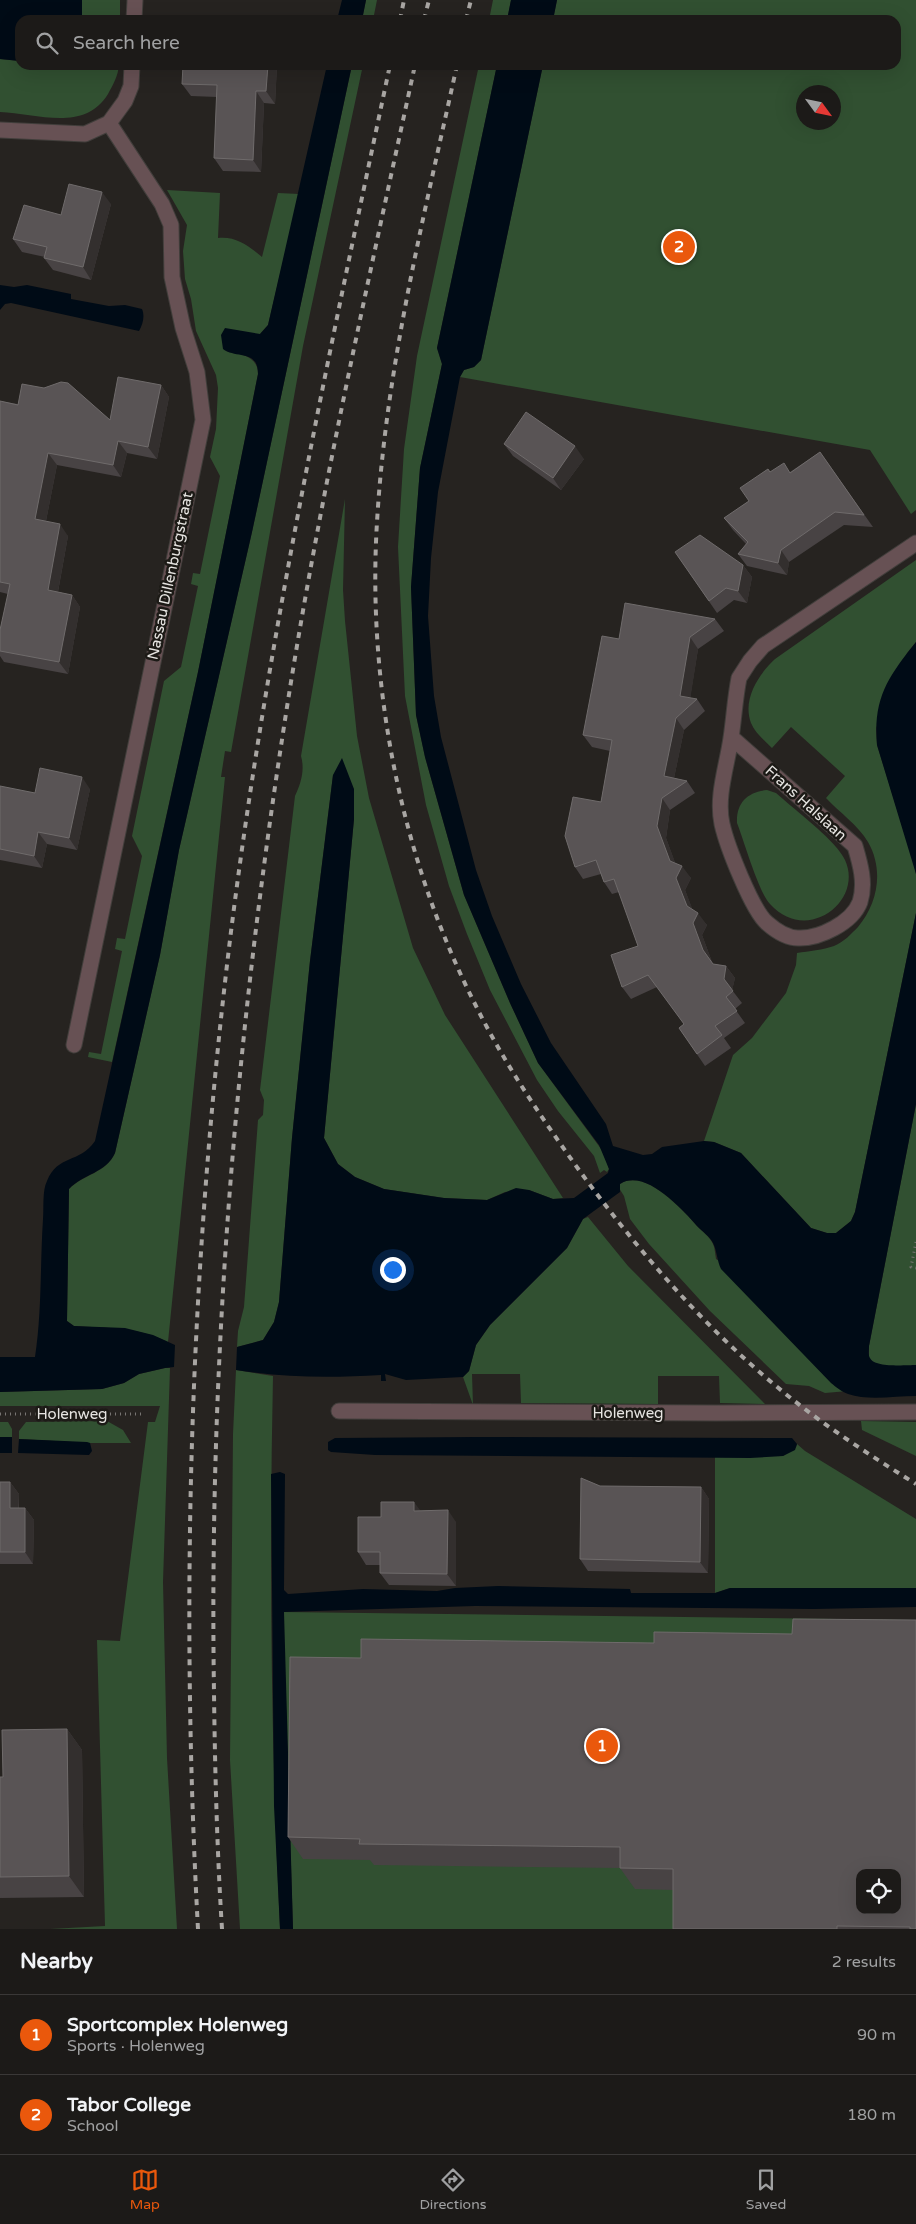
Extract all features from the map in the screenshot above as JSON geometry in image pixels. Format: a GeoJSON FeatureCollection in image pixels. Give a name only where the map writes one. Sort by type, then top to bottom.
{"type":"FeatureCollection","features":[{"type":"Feature","properties":{"kind":"street"},"geometry":{"type":"LineString","coordinates":[[134,15],[135,0]]}},
{"type":"Feature","properties":{"kind":"street"},"geometry":{"type":"LineString","coordinates":[[0,130],[85,134],[109,123],[125,101],[131,86],[132,70]]}},
{"type":"Feature","properties":{"kind":"street","name":"Nassau Dillenburgstraat"},"geometry":{"type":"LineString","coordinates":[[74,1045],[203,420],[197,372],[183,328],[172,276],[171,225],[162,204],[109,123]]}},
{"type":"Feature","properties":{"kind":"street","name":"Frans Halslaan"},"geometry":{"type":"LineString","coordinates":[[731,736],[855,846],[861,865],[860,903],[846,920],[830,931],[812,937],[796,938],[782,934],[766,923],[753,906],[722,824],[721,800],[739,678],[750,661],[764,646],[916,543]]}},
{"type":"Feature","properties":{"kind":"street","name":"Holenweg"},"geometry":{"type":"LineString","coordinates":[[339,1411],[916,1412]]}},
{"type":"Feature","properties":{"kind":"path"},"geometry":{"type":"LineString","coordinates":[[916,1242],[912,1267],[916,1268]]}},
{"type":"Feature","properties":{"kind":"path","name":"Holenweg"},"geometry":{"type":"LineString","coordinates":[[0,1414],[144,1414]]}},
{"type":"Feature","properties":{"kind":"green space"},"geometry":{"type":"Polygon","coordinates":[[[82,0],[120,0],[120,15],[82,15],[82,0]]]}},
{"type":"Feature","properties":{"kind":"green space"},"geometry":{"type":"Polygon","coordinates":[[[366,0],[377,0],[374,15],[363,15],[366,0]]]}},
{"type":"Feature","properties":{"kind":"green space"},"geometry":{"type":"Polygon","coordinates":[[[493,0],[511,0],[508,15],[490,15],[493,0]]]}},
{"type":"Feature","properties":{"kind":"green space"},"geometry":{"type":"Polygon","coordinates":[[[557,0],[916,0],[916,510],[911,514],[870,450],[460,377],[464,370],[474,367],[481,360],[542,70],[901,70],[901,15],[554,15],[557,0]]]}},
{"type":"Feature","properties":{"kind":"green space"},"geometry":{"type":"Polygon","coordinates":[[[0,59],[15,60],[15,70],[118,70],[108,94],[98,106],[86,113],[73,117],[58,118],[0,112],[0,59]]]}},
{"type":"Feature","properties":{"kind":"green space"},"geometry":{"type":"Polygon","coordinates":[[[351,70],[362,70],[303,346],[231,752],[225,751],[221,777],[225,777],[168,1342],[145,1333],[110,1328],[74,1326],[67,1321],[69,1189],[106,1165],[115,1153],[160,955],[179,850],[252,532],[351,70]]]}},
{"type":"Feature","properties":{"kind":"green space"},"geometry":{"type":"Polygon","coordinates":[[[478,70],[496,70],[437,348],[442,364],[420,468],[411,587],[416,715],[425,757],[464,895],[538,1063],[604,1153],[609,1169],[607,1172],[604,1170],[600,1173],[594,1156],[558,1111],[537,1080],[490,990],[449,886],[426,805],[405,696],[398,547],[404,449],[417,356],[478,70]]]}},
{"type":"Feature","properties":{"kind":"green space"},"geometry":{"type":"Polygon","coordinates":[[[167,190],[220,193],[218,238],[236,240],[262,257],[278,193],[299,194],[268,325],[260,334],[256,334],[226,351],[248,357],[255,363],[258,374],[198,672],[112,1062],[88,1057],[89,1052],[101,1054],[122,951],[115,949],[117,938],[125,939],[142,856],[132,836],[164,681],[181,667],[198,586],[191,584],[193,573],[200,574],[220,476],[210,457],[216,429],[218,388],[216,375],[196,331],[191,299],[185,279],[183,251],[187,225],[167,190]]]}},
{"type":"Feature","properties":{"kind":"green space"},"geometry":{"type":"Polygon","coordinates":[[[345,499],[343,590],[357,736],[369,798],[413,948],[445,1015],[563,1198],[553,1199],[529,1190],[505,1192],[487,1200],[444,1198],[384,1189],[355,1177],[338,1164],[324,1138],[354,819],[333,775],[310,961],[292,1138],[279,1302],[274,1322],[263,1340],[237,1347],[238,1331],[244,1307],[258,1120],[263,1115],[264,1100],[260,1090],[295,796],[302,776],[301,756],[345,499]]]}},
{"type":"Feature","properties":{"kind":"green space"},"geometry":{"type":"Polygon","coordinates":[[[916,560],[916,642],[907,653],[876,728],[877,745],[914,864],[916,874],[916,913],[855,1212],[851,1221],[836,1233],[827,1233],[811,1228],[741,1153],[714,1142],[704,1141],[733,1055],[752,1038],[786,993],[796,965],[797,953],[830,947],[847,938],[865,918],[874,897],[876,886],[876,864],[868,842],[854,824],[826,798],[845,776],[791,727],[772,748],[760,737],[751,723],[749,714],[750,696],[763,672],[775,659],[916,560]]]}},
{"type":"Feature","properties":{"kind":"green space"},"geometry":{"type":"Polygon","coordinates":[[[767,790],[776,793],[817,828],[834,845],[845,860],[849,875],[846,890],[839,903],[829,913],[815,919],[800,920],[785,916],[770,904],[761,889],[737,823],[737,816],[741,804],[748,796],[767,790]]]}},
{"type":"Feature","properties":{"kind":"green space"},"geometry":{"type":"Polygon","coordinates":[[[916,1104],[916,1385],[825,1393],[809,1386],[786,1384],[710,1311],[649,1244],[630,1219],[624,1196],[619,1188],[620,1184],[640,1181],[662,1193],[673,1201],[710,1239],[714,1246],[716,1259],[869,1357],[869,1346],[916,1104]]]}},
{"type":"Feature","properties":{"kind":"green space"},"geometry":{"type":"Polygon","coordinates":[[[588,1217],[628,1266],[765,1404],[720,1403],[719,1376],[658,1376],[658,1404],[521,1403],[520,1374],[472,1374],[473,1405],[463,1377],[469,1371],[476,1345],[490,1325],[567,1248],[583,1219],[588,1217]]]}},
{"type":"Feature","properties":{"kind":"green space"},"geometry":{"type":"Polygon","coordinates":[[[170,1368],[163,1582],[167,1758],[177,1929],[50,1929],[105,1926],[97,1640],[120,1641],[148,1422],[155,1422],[160,1406],[0,1406],[0,1392],[102,1389],[124,1383],[139,1374],[170,1368]]]}},
{"type":"Feature","properties":{"kind":"green space"},"geometry":{"type":"Polygon","coordinates":[[[236,1370],[273,1376],[272,1652],[280,1929],[240,1929],[230,1760],[233,1434],[236,1370]]]}},
{"type":"Feature","properties":{"kind":"green space"},"geometry":{"type":"Polygon","coordinates":[[[107,1421],[123,1430],[131,1443],[19,1439],[19,1431],[26,1422],[107,1421]]]}},
{"type":"Feature","properties":{"kind":"green space"},"geometry":{"type":"Polygon","coordinates":[[[861,1421],[916,1422],[916,1456],[862,1430],[861,1421]]]}},
{"type":"Feature","properties":{"kind":"green space"},"geometry":{"type":"Polygon","coordinates":[[[0,1422],[8,1422],[12,1429],[12,1437],[0,1437],[0,1422]]]}},
{"type":"Feature","properties":{"kind":"green space"},"geometry":{"type":"Polygon","coordinates":[[[797,1444],[805,1451],[916,1519],[916,1588],[730,1588],[715,1593],[715,1457],[783,1456],[796,1447],[797,1444]]]}},
{"type":"Feature","properties":{"kind":"green space"},"geometry":{"type":"Polygon","coordinates":[[[283,1612],[916,1620],[916,1929],[293,1929],[283,1612]]]}},
{"type":"Feature","properties":{"kind":"shaded area"},"geometry":{"type":"Polygon","coordinates":[[[0,0],[82,0],[82,15],[15,15],[15,60],[0,59],[0,0]]]}},
{"type":"Feature","properties":{"kind":"shaded area"},"geometry":{"type":"Polygon","coordinates":[[[342,0],[366,0],[363,15],[338,15],[342,0]]]}},
{"type":"Feature","properties":{"kind":"shaded area"},"geometry":{"type":"Polygon","coordinates":[[[511,0],[557,0],[554,15],[508,15],[511,0]]]}},
{"type":"Feature","properties":{"kind":"shaded area"},"geometry":{"type":"Polygon","coordinates":[[[326,70],[351,70],[252,532],[179,850],[160,955],[115,1153],[106,1165],[69,1189],[67,1321],[74,1326],[125,1328],[153,1335],[175,1345],[174,1367],[139,1374],[124,1383],[102,1389],[0,1392],[0,1357],[35,1357],[39,1323],[45,1185],[57,1167],[82,1153],[95,1141],[198,672],[258,374],[257,366],[250,358],[223,349],[221,335],[225,328],[260,334],[268,325],[326,70]]]}},
{"type":"Feature","properties":{"kind":"shaded area"},"geometry":{"type":"Polygon","coordinates":[[[496,70],[542,70],[481,360],[474,367],[464,370],[460,377],[438,492],[431,558],[428,616],[434,696],[441,737],[476,870],[492,916],[521,984],[551,1043],[606,1124],[613,1146],[643,1155],[652,1154],[662,1147],[704,1141],[714,1142],[741,1153],[811,1228],[827,1233],[836,1233],[851,1221],[855,1212],[916,913],[916,1104],[869,1346],[869,1355],[873,1361],[884,1365],[916,1365],[916,1396],[864,1397],[848,1394],[837,1388],[721,1269],[714,1246],[708,1236],[673,1201],[640,1181],[620,1184],[620,1192],[583,1219],[567,1248],[490,1325],[476,1345],[469,1371],[463,1377],[406,1380],[385,1374],[386,1381],[381,1381],[381,1375],[308,1377],[236,1370],[237,1347],[263,1340],[274,1322],[279,1302],[292,1138],[310,961],[333,775],[342,758],[354,789],[354,819],[324,1138],[338,1164],[355,1177],[384,1189],[444,1198],[487,1200],[516,1188],[529,1190],[553,1199],[574,1198],[608,1173],[609,1169],[599,1145],[538,1063],[464,895],[425,757],[416,715],[411,587],[420,468],[442,364],[437,348],[496,70]]]}},
{"type":"Feature","properties":{"kind":"shaded area"},"geometry":{"type":"Polygon","coordinates":[[[0,285],[14,287],[27,285],[71,294],[71,299],[109,306],[125,305],[142,309],[142,323],[139,331],[11,303],[5,304],[0,310],[0,285]]]}},
{"type":"Feature","properties":{"kind":"shaded area"},"geometry":{"type":"Polygon","coordinates":[[[916,642],[916,874],[877,745],[876,729],[877,714],[884,689],[916,642]]]}},
{"type":"Feature","properties":{"kind":"shaded area"},"geometry":{"type":"Polygon","coordinates":[[[0,1437],[12,1437],[12,1453],[0,1453],[0,1437]]]}},
{"type":"Feature","properties":{"kind":"shaded area"},"geometry":{"type":"Polygon","coordinates":[[[335,1438],[792,1438],[797,1444],[795,1450],[783,1456],[750,1458],[375,1455],[331,1452],[328,1450],[328,1442],[335,1438]]]}},
{"type":"Feature","properties":{"kind":"shaded area"},"geometry":{"type":"Polygon","coordinates":[[[19,1439],[87,1442],[90,1443],[92,1451],[89,1455],[18,1453],[19,1439]]]}},
{"type":"Feature","properties":{"kind":"shaded area"},"geometry":{"type":"Polygon","coordinates":[[[280,1472],[285,1474],[284,1590],[288,1594],[363,1589],[437,1591],[455,1588],[498,1586],[630,1589],[631,1593],[715,1593],[730,1588],[916,1588],[916,1607],[814,1609],[475,1606],[284,1612],[293,1929],[280,1929],[274,1806],[271,1474],[280,1472]]]}},
{"type":"Feature","properties":{"kind":"building"},"geometry":{"type":"Polygon","coordinates":[[[183,70],[268,70],[266,91],[256,91],[253,160],[214,158],[217,85],[182,84],[183,70]]]}},
{"type":"Feature","properties":{"kind":"building"},"geometry":{"type":"Polygon","coordinates":[[[69,184],[102,192],[83,267],[44,258],[47,247],[13,239],[24,205],[61,215],[69,184]]]}},
{"type":"Feature","properties":{"kind":"building"},"geometry":{"type":"Polygon","coordinates":[[[118,377],[161,385],[148,447],[118,441],[113,465],[48,453],[35,519],[60,524],[48,590],[72,595],[59,662],[0,651],[0,630],[10,584],[0,582],[0,401],[18,405],[22,384],[44,388],[61,382],[68,383],[110,420],[118,377]]]}},
{"type":"Feature","properties":{"kind":"building"},"geometry":{"type":"Polygon","coordinates":[[[526,412],[575,446],[553,478],[504,444],[526,412]]]}},
{"type":"Feature","properties":{"kind":"building"},"geometry":{"type":"Polygon","coordinates":[[[820,452],[864,515],[835,512],[781,550],[778,563],[738,554],[748,542],[724,518],[749,501],[740,488],[768,469],[770,472],[784,463],[790,473],[820,452]]]}},
{"type":"Feature","properties":{"kind":"building"},"geometry":{"type":"Polygon","coordinates":[[[700,535],[743,565],[738,591],[726,588],[709,601],[675,552],[700,535]]]}},
{"type":"Feature","properties":{"kind":"building"},"geometry":{"type":"Polygon","coordinates":[[[625,603],[715,619],[690,637],[680,696],[697,699],[676,718],[664,776],[687,781],[662,798],[657,826],[670,861],[682,866],[676,878],[687,906],[698,913],[693,923],[703,950],[713,964],[726,966],[724,979],[733,991],[726,997],[737,1011],[715,1026],[722,1035],[697,1054],[679,1028],[684,1024],[648,975],[622,987],[611,955],[638,946],[614,879],[604,882],[596,860],[575,867],[565,836],[573,797],[601,802],[612,740],[583,735],[602,636],[619,639],[625,603]]]}},
{"type":"Feature","properties":{"kind":"building"},"geometry":{"type":"Polygon","coordinates":[[[40,768],[82,777],[69,838],[38,832],[34,856],[0,849],[0,786],[35,793],[40,768]]]}},
{"type":"Feature","properties":{"kind":"building"},"geometry":{"type":"Polygon","coordinates":[[[581,1478],[600,1486],[701,1487],[700,1562],[580,1559],[581,1478]]]}},
{"type":"Feature","properties":{"kind":"building"},"geometry":{"type":"Polygon","coordinates":[[[0,1482],[10,1482],[10,1508],[25,1508],[25,1552],[0,1552],[0,1482]]]}},
{"type":"Feature","properties":{"kind":"building"},"geometry":{"type":"Polygon","coordinates":[[[381,1502],[414,1502],[414,1511],[448,1510],[447,1574],[380,1573],[380,1552],[358,1552],[358,1517],[381,1517],[381,1502]]]}},
{"type":"Feature","properties":{"kind":"building"},"geometry":{"type":"Polygon","coordinates":[[[793,1619],[916,1620],[916,1929],[910,1929],[910,1927],[837,1926],[837,1929],[673,1929],[673,1869],[620,1868],[620,1847],[359,1844],[360,1839],[288,1837],[290,1657],[361,1658],[361,1639],[654,1643],[654,1632],[792,1634],[793,1619]]]}},
{"type":"Feature","properties":{"kind":"building"},"geometry":{"type":"Polygon","coordinates":[[[67,1729],[69,1876],[0,1877],[0,1777],[3,1777],[2,1730],[67,1729]]]}},
{"type":"Feature","properties":{"kind":"railway"},"geometry":{"type":"LineString","coordinates":[[401,15],[404,0]]}},
{"type":"Feature","properties":{"kind":"railway"},"geometry":{"type":"LineString","coordinates":[[425,15],[429,0]]}},
{"type":"Feature","properties":{"kind":"railway"},"geometry":{"type":"LineString","coordinates":[[467,15],[471,0]]}},
{"type":"Feature","properties":{"kind":"railway"},"geometry":{"type":"LineString","coordinates":[[198,1929],[190,1683],[192,1438],[205,1192],[216,1070],[229,948],[244,837],[279,615],[321,395],[389,70]]}},
{"type":"Feature","properties":{"kind":"railway"},"geometry":{"type":"LineString","coordinates":[[222,1929],[214,1693],[216,1452],[228,1212],[238,1092],[266,853],[296,649],[327,481],[414,70]]}},
{"type":"Feature","properties":{"kind":"railway"},"geometry":{"type":"LineString","coordinates":[[456,70],[408,292],[398,349],[389,406],[377,522],[375,584],[384,708],[394,769],[409,830],[427,890],[449,948],[486,1026],[537,1110],[623,1228],[696,1311],[748,1362],[810,1413],[844,1438],[916,1484]]}},
{"type":"Feature","properties":{"kind":"place","name":"Tabor College"},"geometry":{"type":"Point","coordinates":[679,247]}},
{"type":"Feature","properties":{"kind":"place","name":"Sportcomplex Holenweg"},"geometry":{"type":"Point","coordinates":[602,1746]}}]}
